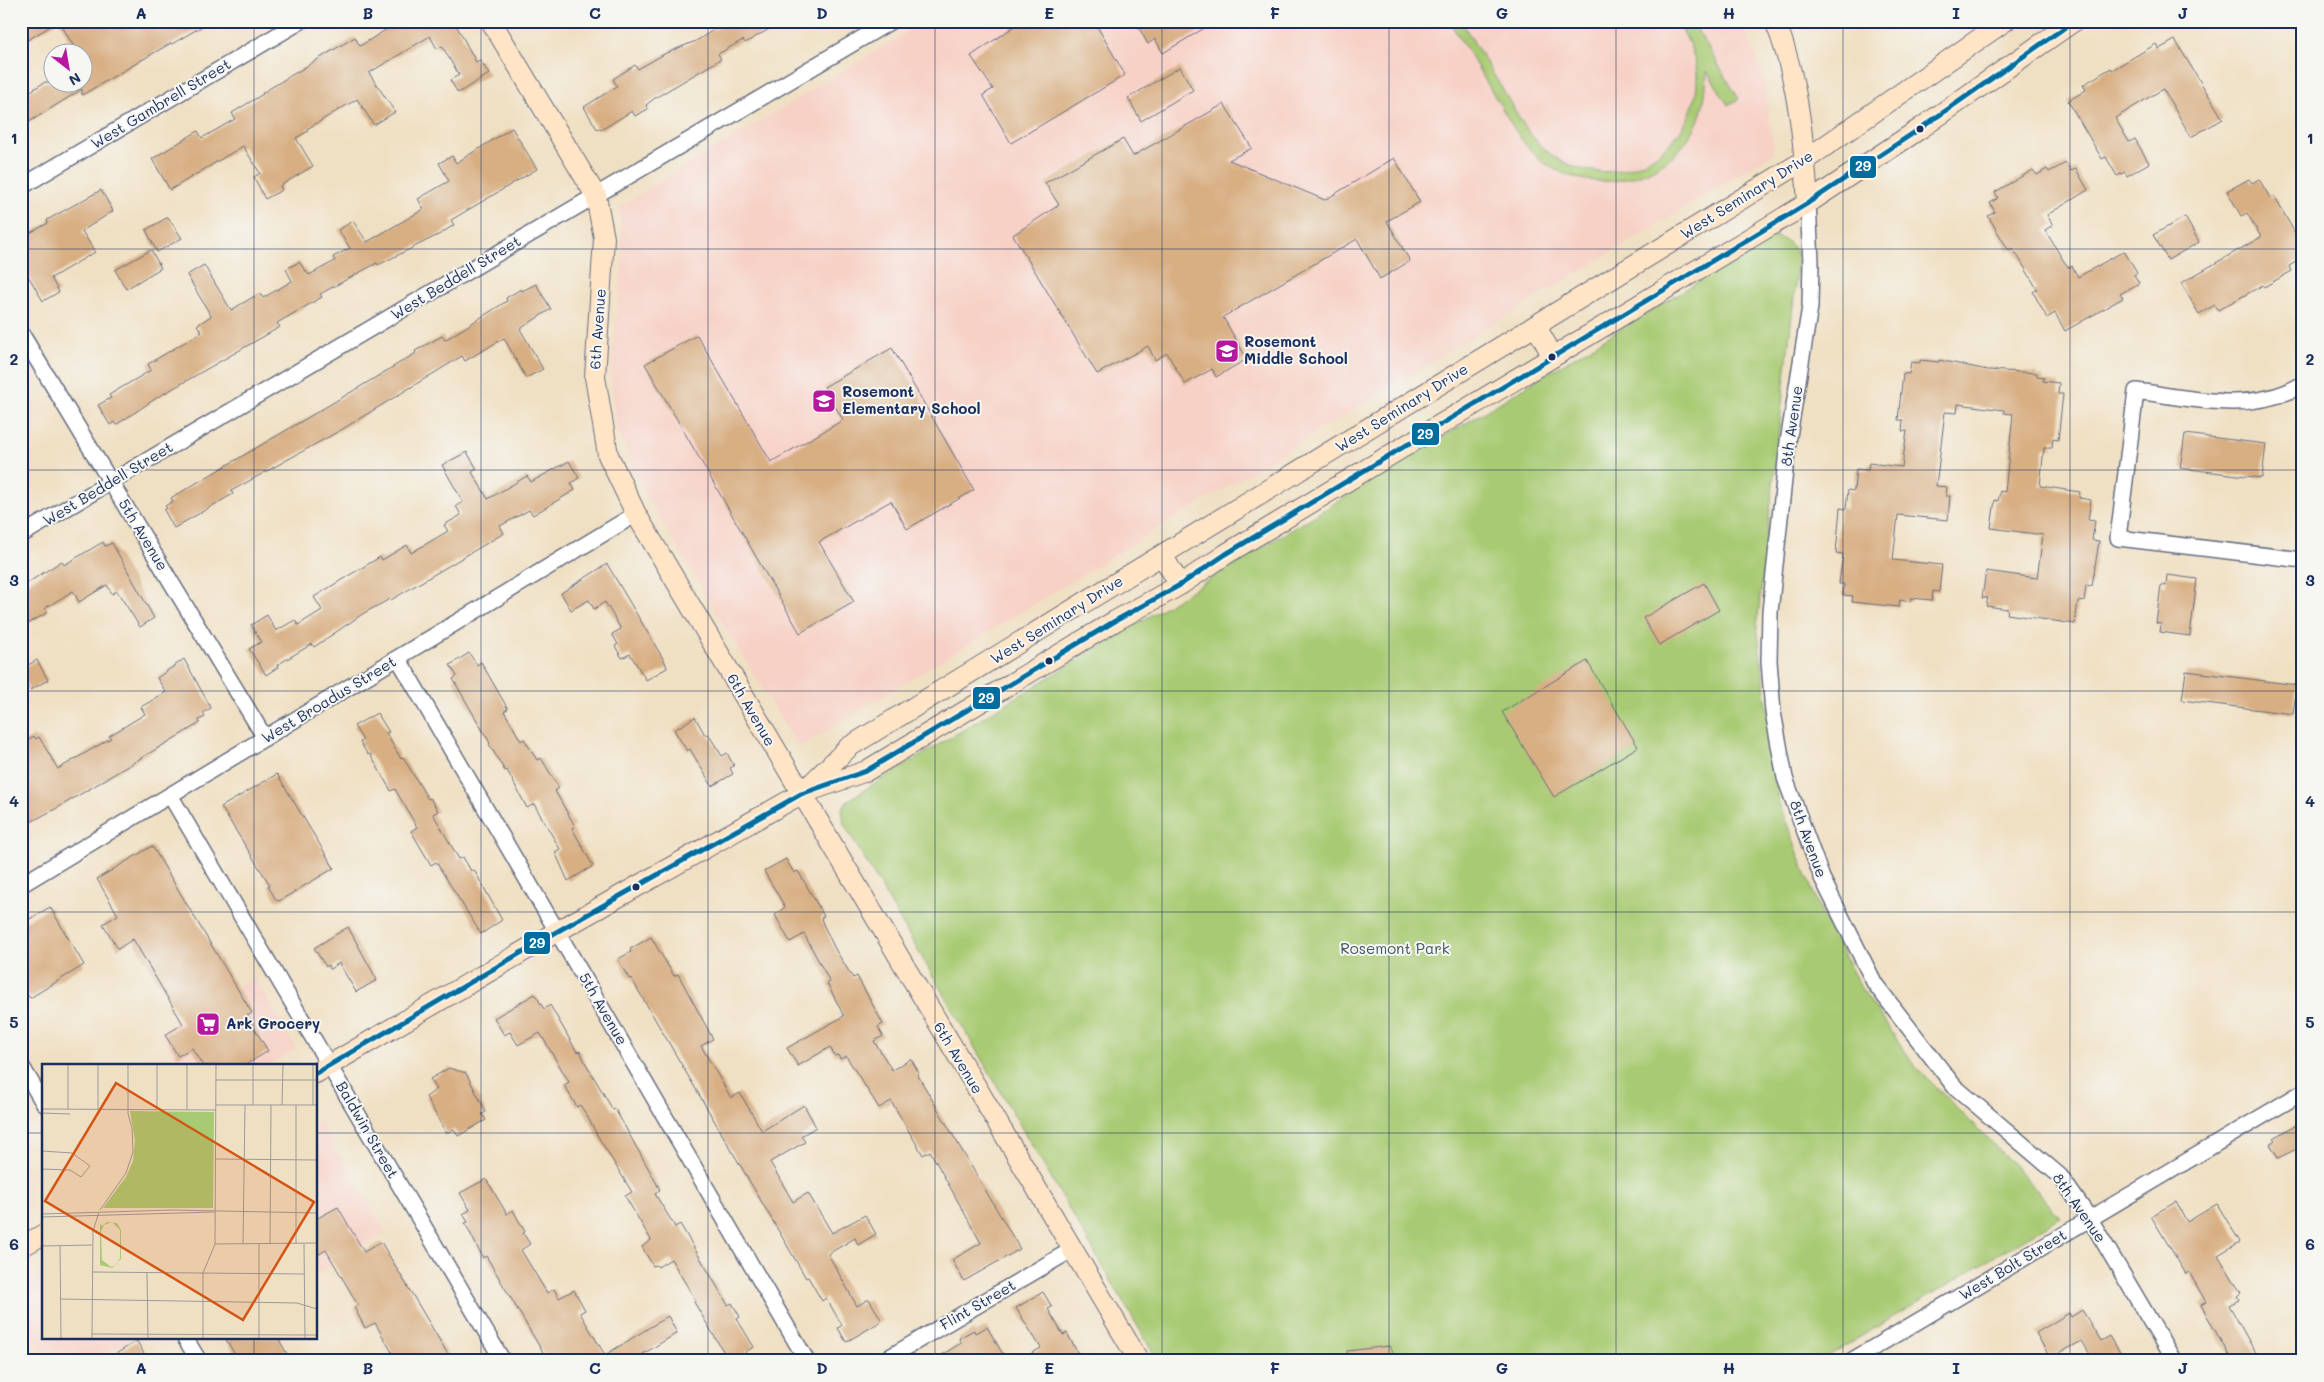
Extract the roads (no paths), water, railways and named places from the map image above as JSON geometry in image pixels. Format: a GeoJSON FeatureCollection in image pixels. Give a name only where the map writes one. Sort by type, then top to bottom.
{"type":"FeatureCollection","features":[{"type":"Feature","properties":{"kind":"main road","name":"6th Avenue"},"geometry":{"type":"LineString","coordinates":[[491,21],[596,196],[604,238],[595,378],[608,455],[636,514],[1139,1361]]}},
{"type":"Feature","properties":{"kind":"main road"},"geometry":{"type":"LineString","coordinates":[[1775,21],[1784,44],[1796,100],[1805,160],[1808,202]]}},
{"type":"Feature","properties":{"kind":"main road","name":"West Seminary Drive"},"geometry":{"type":"LineString","coordinates":[[801,794],[849,747],[1805,160],[2005,21]]}},
{"type":"Feature","properties":{"kind":"main road","name":"West Seminary Drive"},"geometry":{"type":"LineString","coordinates":[[323,1069],[558,931],[801,794],[866,771],[1180,584],[1226,554],[1808,202],[1921,128],[2074,21]]}},
{"type":"Feature","properties":{"kind":"main road"},"geometry":{"type":"LineString","coordinates":[[1536,326],[1553,357]]}},
{"type":"Feature","properties":{"kind":"main road"},"geometry":{"type":"LineString","coordinates":[[1162,555],[1180,584]]}},
{"type":"Feature","properties":{"kind":"main road"},"geometry":{"type":"LineString","coordinates":[[21,1247],[42,1235]]}},
{"type":"Feature","properties":{"kind":"street","name":"West Gambrell Street"},"geometry":{"type":"LineString","coordinates":[[21,187],[301,21]]}},
{"type":"Feature","properties":{"kind":"street","name":"West Beddell Street"},"geometry":{"type":"LineString","coordinates":[[21,535],[892,21]]}},
{"type":"Feature","properties":{"kind":"street","name":"8th Avenue"},"geometry":{"type":"LineString","coordinates":[[1808,202],[1811,262],[1810,306],[1788,442],[1770,612],[1769,661],[1773,712],[1786,778],[1822,878],[1875,984],[1954,1086],[2060,1176],[2090,1219],[2174,1361]]}},
{"type":"Feature","properties":{"kind":"street","name":"5th Avenue"},"geometry":{"type":"LineString","coordinates":[[21,333],[265,738]]}},
{"type":"Feature","properties":{"kind":"street"},"geometry":{"type":"LineString","coordinates":[[2303,384],[2272,397],[2229,404],[2136,391],[2118,538],[2303,560]]}},
{"type":"Feature","properties":{"kind":"street","name":"West Broadus Street"},"geometry":{"type":"LineString","coordinates":[[21,885],[636,514]]}},
{"type":"Feature","properties":{"kind":"street","name":"5th Avenue"},"geometry":{"type":"LineString","coordinates":[[398,658],[808,1361]]}},
{"type":"Feature","properties":{"kind":"street","name":"Baldwin Street"},"geometry":{"type":"LineString","coordinates":[[170,795],[323,1069],[503,1361]]}},
{"type":"Feature","properties":{"kind":"street"},"geometry":{"type":"LineString","coordinates":[[21,1065],[42,1101]]}},
{"type":"Feature","properties":{"kind":"street","name":"West Bolt Street"},"geometry":{"type":"LineString","coordinates":[[1851,1361],[2303,1092]]}},
{"type":"Feature","properties":{"kind":"street","name":"Flint Street"},"geometry":{"type":"LineString","coordinates":[[883,1361],[1073,1249]]}},
{"type":"Feature","properties":{"kind":"street"},"geometry":{"type":"LineString","coordinates":[[186,1340],[199,1361]]}},
{"type":"Feature","properties":{"kind":"place","name":"Rosemont Middle School"},"geometry":{"type":"Point","coordinates":[1227,351]}},
{"type":"Feature","properties":{"kind":"place","name":"Rosemont Elementary School"},"geometry":{"type":"Point","coordinates":[824,401]}},
{"type":"Feature","properties":{"kind":"place","name":"Ark Grocery"},"geometry":{"type":"Point","coordinates":[208,1024]}},
{"type":"Feature","properties":{"kind":"park label","name":"Rosemont Park"},"geometry":{"type":"Point","coordinates":[1395,949]}}]}
